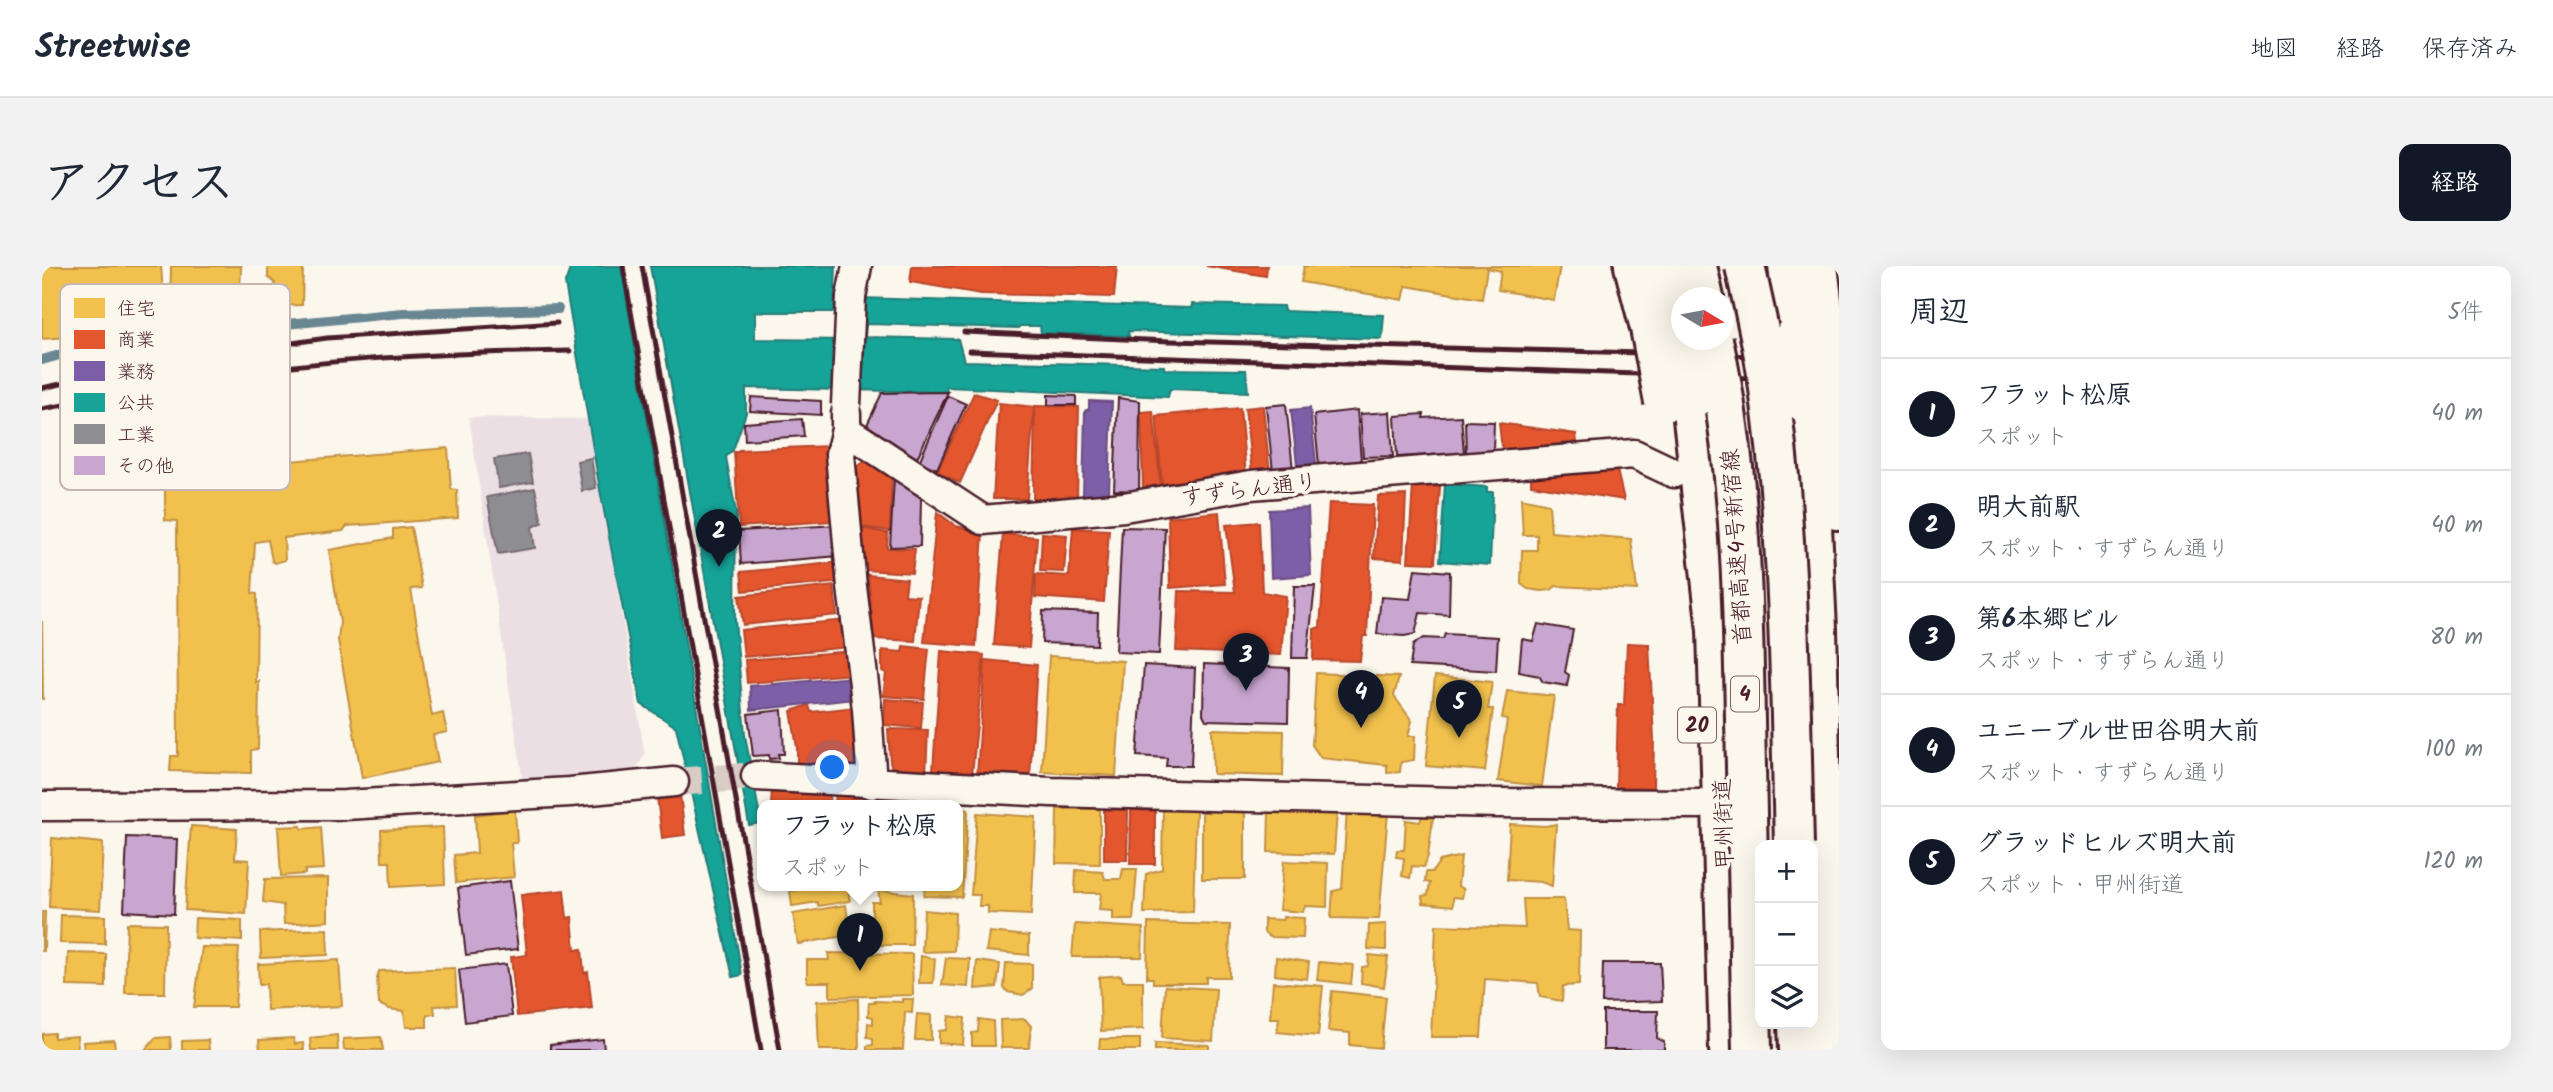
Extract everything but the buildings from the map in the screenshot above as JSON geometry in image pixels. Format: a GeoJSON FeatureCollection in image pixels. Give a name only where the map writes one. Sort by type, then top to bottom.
{"type":"FeatureCollection","features":[{"type":"Feature","properties":{"kind":"highway","name":"20"},"geometry":{"type":"LineString","coordinates":[[1634,266],[1671,318]]}},
{"type":"Feature","properties":{"kind":"highway","name":"甲州街道"},"geometry":{"type":"LineString","coordinates":[[1667,266],[1671,287]]}},
{"type":"Feature","properties":{"kind":"highway"},"geometry":{"type":"LineString","coordinates":[[1697,266],[1702,287]]}},
{"type":"Feature","properties":{"kind":"highway","name":"首都高速4号新宿線"},"geometry":{"type":"LineString","coordinates":[[1745,266],[1768,380],[1783,515],[1794,840]]}},
{"type":"Feature","properties":{"kind":"highway"},"geometry":{"type":"LineString","coordinates":[[1763,266],[1774,343],[1783,515]]}},
{"type":"Feature","properties":{"kind":"highway"},"geometry":{"type":"LineString","coordinates":[[1788,266],[1811,333],[1839,603]]}},
{"type":"Feature","properties":{"kind":"highway"},"geometry":{"type":"LineString","coordinates":[[1811,333],[1818,266]]}},
{"type":"Feature","properties":{"kind":"highway","name":"甲州街道"},"geometry":{"type":"LineString","coordinates":[[1680,350],[1677,402],[1717,630],[1729,1050]]}},
{"type":"Feature","properties":{"kind":"highway","name":"首都高速4号新宿線"},"geometry":{"type":"LineString","coordinates":[[1695,350],[1722,383],[1737,516],[1744,651],[1752,1050]]}},
{"type":"Feature","properties":{"kind":"highway","name":"20"},"geometry":{"type":"LineString","coordinates":[[1677,402],[1674,473],[1693,631],[1705,1050]]}},
{"type":"Feature","properties":{"kind":"highway"},"geometry":{"type":"LineString","coordinates":[[1820,404],[1817,629],[1826,1050]]}},
{"type":"Feature","properties":{"kind":"highway"},"geometry":{"type":"LineString","coordinates":[[1798,1029],[1799,1050]]}},
{"type":"Feature","properties":{"kind":"street"},"geometry":{"type":"LineString","coordinates":[[857,266],[850,296],[846,418],[840,454],[867,709],[872,784]]}},
{"type":"Feature","properties":{"kind":"street","name":"すずらん通り"},"geometry":{"type":"LineString","coordinates":[[846,418],[983,520],[1124,507],[1251,485],[1634,454],[1674,473]]}},
{"type":"Feature","properties":{"kind":"street"},"geometry":{"type":"LineString","coordinates":[[756,776],[1051,792],[1498,803],[1700,804]]}},
{"type":"Feature","properties":{"kind":"street"},"geometry":{"type":"LineString","coordinates":[[42,806],[345,805],[570,792],[674,782]]}},
{"type":"Feature","properties":{"kind":"shaded area"},"geometry":{"type":"Polygon","coordinates":[[[469,417],[589,419],[645,755],[635,770],[523,782],[469,417]]]}},
{"type":"Feature","properties":{"kind":"waterway"},"geometry":{"type":"LineString","coordinates":[[290,324],[403,313],[558,309]]}},
{"type":"Feature","properties":{"kind":"waterway"},"geometry":{"type":"LineString","coordinates":[[42,360],[60,355]]}},
{"type":"Feature","properties":{"kind":"tunnel"},"geometry":{"type":"LineString","coordinates":[[674,782],[756,776]]}},
{"type":"Feature","properties":{"kind":"railway"},"geometry":{"type":"LineString","coordinates":[[623,266],[761,1050]]}},
{"type":"Feature","properties":{"kind":"railway"},"geometry":{"type":"LineString","coordinates":[[642,266],[780,1050]]}},
{"type":"Feature","properties":{"kind":"railway"},"geometry":{"type":"LineString","coordinates":[[290,343],[327,338],[557,323]]}},
{"type":"Feature","properties":{"kind":"railway"},"geometry":{"type":"LineString","coordinates":[[964,332],[1170,341],[1839,358]]}},
{"type":"Feature","properties":{"kind":"railway"},"geometry":{"type":"LineString","coordinates":[[290,366],[416,356],[570,351]]}},
{"type":"Feature","properties":{"kind":"railway"},"geometry":{"type":"LineString","coordinates":[[969,351],[1839,381]]}},
{"type":"Feature","properties":{"kind":"railway"},"geometry":{"type":"LineString","coordinates":[[42,388],[60,384]]}},
{"type":"Feature","properties":{"kind":"railway"},"geometry":{"type":"LineString","coordinates":[[42,409],[60,405]]}},
{"type":"Feature","properties":{"kind":"place","name":"明大前駅"},"geometry":{"type":"Point","coordinates":[719,567]}},
{"type":"Feature","properties":{"kind":"place","name":"第6本郷ビル"},"geometry":{"type":"Point","coordinates":[1246,691]}},
{"type":"Feature","properties":{"kind":"place","name":"ユニーブル世田谷明大前"},"geometry":{"type":"Point","coordinates":[1361,728]}},
{"type":"Feature","properties":{"kind":"place","name":"グラッドヒルズ明大前"},"geometry":{"type":"Point","coordinates":[1459,738]}},
{"type":"Feature","properties":{"kind":"place","name":"フラット松原"},"geometry":{"type":"Point","coordinates":[860,971]}}]}
